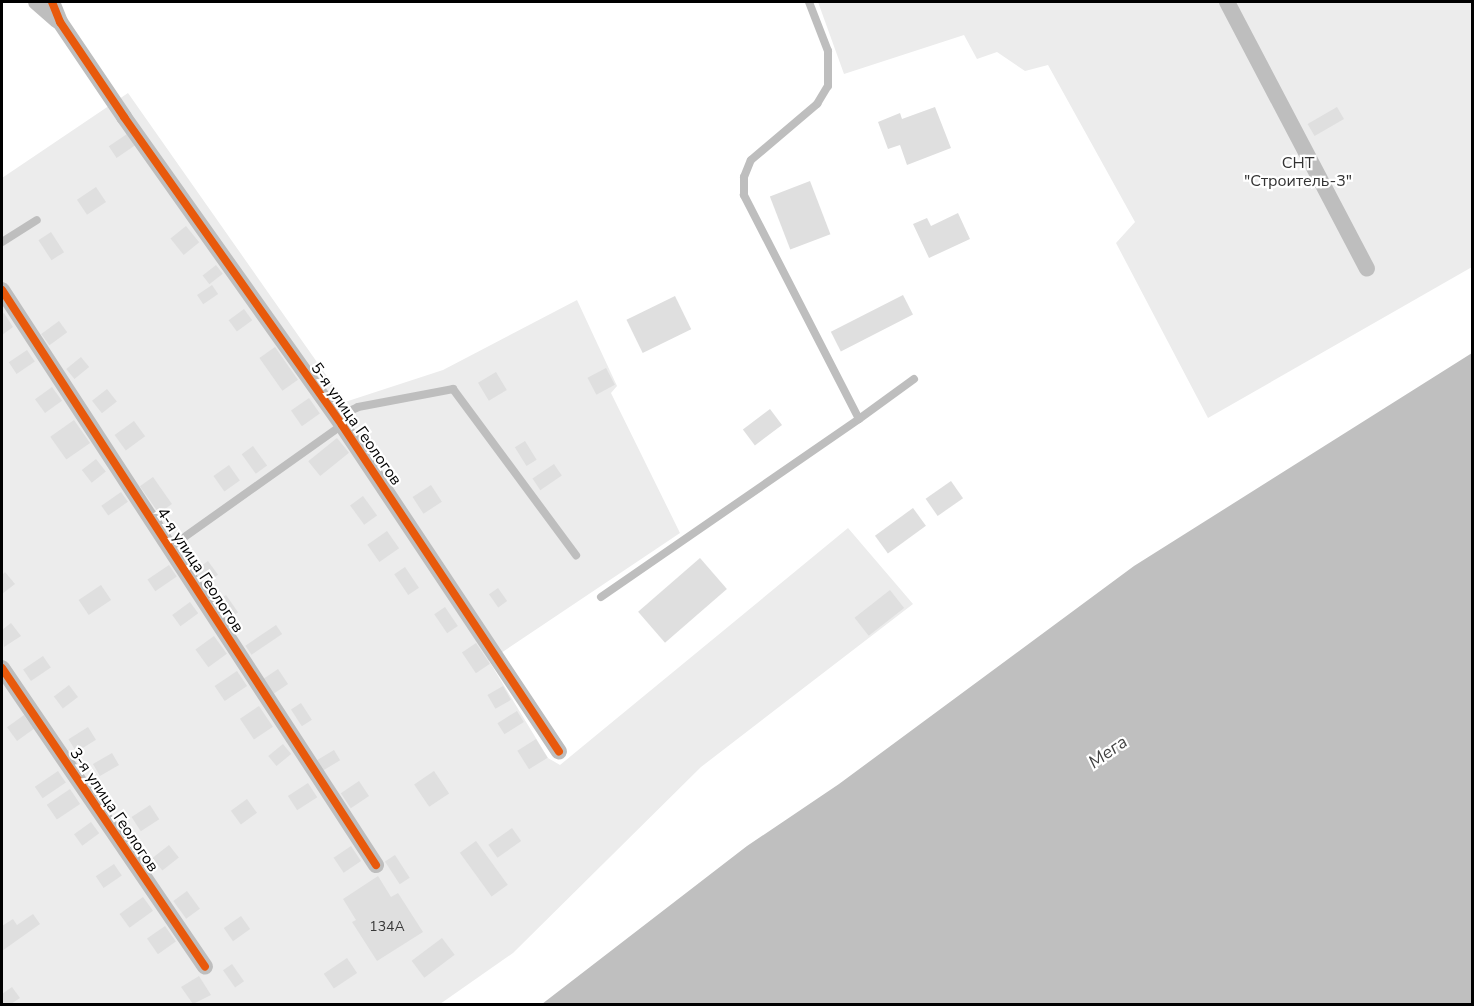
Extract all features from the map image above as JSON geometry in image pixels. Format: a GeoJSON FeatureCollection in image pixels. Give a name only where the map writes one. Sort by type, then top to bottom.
{"type":"FeatureCollection","features":[{"type":"Feature","properties":{"kind":"street"},"geometry":{"type":"LineString","coordinates":[[36,2],[60,22]]}},
{"type":"Feature","properties":{"kind":"street"},"geometry":{"type":"LineString","coordinates":[[52,2],[60,22]]}},
{"type":"Feature","properties":{"kind":"street"},"geometry":{"type":"LineString","coordinates":[[1227,2],[1366,269]]}},
{"type":"Feature","properties":{"kind":"street","name":"5-я улица Геологов"},"geometry":{"type":"LineString","coordinates":[[60,22],[124,117],[339,421],[559,751]]}},
{"type":"Feature","properties":{"kind":"street","name":"4-я улица Геологов"},"geometry":{"type":"LineString","coordinates":[[2,290],[376,865]]}},
{"type":"Feature","properties":{"kind":"street","name":"3-я улица Геологов"},"geometry":{"type":"LineString","coordinates":[[2,668],[204,967]]}},
{"type":"Feature","properties":{"kind":"lane"},"geometry":{"type":"LineString","coordinates":[[809,2],[828,51],[828,86],[816,104],[751,160],[744,177],[744,195],[859,418]]}},
{"type":"Feature","properties":{"kind":"lane"},"geometry":{"type":"LineString","coordinates":[[2,242],[37,220]]}},
{"type":"Feature","properties":{"kind":"lane"},"geometry":{"type":"LineString","coordinates":[[602,597],[914,379]]}},
{"type":"Feature","properties":{"kind":"lane"},"geometry":{"type":"LineString","coordinates":[[169,548],[358,407],[453,389],[576,555]]}},
{"type":"Feature","properties":{"kind":"green space","name":"СНТ \"Строитель-3\""},"geometry":{"type":"Polygon","coordinates":[[[818,2],[1472,2],[1472,267],[1208,418],[1116,243],[1135,222],[1048,65],[1025,71],[997,52],[977,59],[964,35],[844,74],[818,2]]]}},
{"type":"Feature","properties":{"kind":"green space"},"geometry":{"type":"Polygon","coordinates":[[[128,93],[345,402],[443,370],[577,300],[617,386],[611,393],[680,533],[489,661],[548,758],[560,765],[848,528],[913,604],[701,767],[513,953],[440,1004],[2,1004],[2,178],[128,93]]]}},
{"type":"Feature","properties":{"kind":"water","name":"Мега"},"geometry":{"type":"Polygon","coordinates":[[[1472,353],[1472,1004],[542,1004],[747,846],[839,784],[1134,566],[1472,353]]]}},
{"type":"Feature","properties":{"kind":"building"},"geometry":{"type":"Polygon","coordinates":[[[935,107],[951,148],[907,165],[900,145],[888,149],[878,122],[900,113],[902,119],[935,107]]]}},
{"type":"Feature","properties":{"kind":"building"},"geometry":{"type":"Polygon","coordinates":[[[1337,107],[1344,119],[1315,136],[1308,124],[1337,107]]]}},
{"type":"Feature","properties":{"kind":"building"},"geometry":{"type":"Polygon","coordinates":[[[127,134],[135,146],[117,158],[109,146],[127,134]]]}},
{"type":"Feature","properties":{"kind":"building"},"geometry":{"type":"Polygon","coordinates":[[[810,181],[830,234],[790,250],[770,196],[810,181]]]}},
{"type":"Feature","properties":{"kind":"building"},"geometry":{"type":"Polygon","coordinates":[[[96,187],[106,202],[87,215],[77,200],[96,187]]]}},
{"type":"Feature","properties":{"kind":"building"},"geometry":{"type":"Polygon","coordinates":[[[958,213],[970,239],[929,258],[913,224],[927,218],[931,226],[958,213]]]}},
{"type":"Feature","properties":{"kind":"building"},"geometry":{"type":"Polygon","coordinates":[[[186,226],[199,242],[184,255],[170,239],[186,226]]]}},
{"type":"Feature","properties":{"kind":"building"},"geometry":{"type":"Polygon","coordinates":[[[51,232],[64,252],[51,260],[38,240],[51,232]]]}},
{"type":"Feature","properties":{"kind":"building"},"geometry":{"type":"Polygon","coordinates":[[[216,265],[223,274],[209,284],[203,275],[216,265]]]}},
{"type":"Feature","properties":{"kind":"building"},"geometry":{"type":"Polygon","coordinates":[[[212,285],[218,294],[203,304],[197,295],[212,285]]]}},
{"type":"Feature","properties":{"kind":"building"},"geometry":{"type":"Polygon","coordinates":[[[903,295],[913,315],[841,351],[831,332],[903,295]]]}},
{"type":"Feature","properties":{"kind":"building"},"geometry":{"type":"Polygon","coordinates":[[[675,296],[691,329],[643,353],[626,320],[675,296]]]}},
{"type":"Feature","properties":{"kind":"building"},"geometry":{"type":"Polygon","coordinates":[[[244,309],[252,320],[237,331],[229,320],[244,309]]]}},
{"type":"Feature","properties":{"kind":"building"},"geometry":{"type":"Polygon","coordinates":[[[4,313],[13,327],[2,335],[2,314],[4,313]]]}},
{"type":"Feature","properties":{"kind":"building"},"geometry":{"type":"Polygon","coordinates":[[[59,321],[67,332],[49,345],[41,334],[59,321]]]}},
{"type":"Feature","properties":{"kind":"building"},"geometry":{"type":"Polygon","coordinates":[[[275,347],[298,380],[282,391],[259,358],[275,347]]]}},
{"type":"Feature","properties":{"kind":"building"},"geometry":{"type":"Polygon","coordinates":[[[27,350],[35,362],[17,374],[9,362],[27,350]]]}},
{"type":"Feature","properties":{"kind":"building"},"geometry":{"type":"Polygon","coordinates":[[[81,357],[89,367],[74,379],[66,369],[81,357]]]}},
{"type":"Feature","properties":{"kind":"building"},"geometry":{"type":"Polygon","coordinates":[[[606,368],[615,385],[596,395],[587,378],[606,368]]]}},
{"type":"Feature","properties":{"kind":"building"},"geometry":{"type":"Polygon","coordinates":[[[496,372],[507,390],[489,401],[478,383],[496,372]]]}},
{"type":"Feature","properties":{"kind":"building"},"geometry":{"type":"Polygon","coordinates":[[[52,387],[62,401],[45,413],[35,399],[52,387]]]}},
{"type":"Feature","properties":{"kind":"building"},"geometry":{"type":"Polygon","coordinates":[[[107,389],[117,402],[102,413],[92,401],[107,389]]]}},
{"type":"Feature","properties":{"kind":"building"},"geometry":{"type":"Polygon","coordinates":[[[309,398],[320,414],[302,426],[291,411],[309,398]]]}},
{"type":"Feature","properties":{"kind":"building"},"geometry":{"type":"Polygon","coordinates":[[[770,409],[782,425],[755,445],[743,429],[770,409]]]}},
{"type":"Feature","properties":{"kind":"building"},"geometry":{"type":"Polygon","coordinates":[[[74,420],[90,443],[66,460],[50,437],[74,420]]]}},
{"type":"Feature","properties":{"kind":"building"},"geometry":{"type":"Polygon","coordinates":[[[134,421],[145,436],[126,450],[115,435],[134,421]]]}},
{"type":"Feature","properties":{"kind":"building"},"geometry":{"type":"Polygon","coordinates":[[[337,438],[349,453],[320,476],[308,461],[337,438]]]}},
{"type":"Feature","properties":{"kind":"building"},"geometry":{"type":"Polygon","coordinates":[[[525,441],[537,460],[526,466],[515,447],[525,441]]]}},
{"type":"Feature","properties":{"kind":"building"},"geometry":{"type":"Polygon","coordinates":[[[253,446],[267,465],[256,474],[242,454],[253,446]]]}},
{"type":"Feature","properties":{"kind":"building"},"geometry":{"type":"Polygon","coordinates":[[[96,459],[106,472],[92,483],[82,470],[96,459]]]}},
{"type":"Feature","properties":{"kind":"building"},"geometry":{"type":"Polygon","coordinates":[[[554,464],[562,476],[540,490],[532,479],[554,464]]]}},
{"type":"Feature","properties":{"kind":"building"},"geometry":{"type":"Polygon","coordinates":[[[229,465],[240,481],[224,491],[213,476],[229,465]]]}},
{"type":"Feature","properties":{"kind":"building"},"geometry":{"type":"Polygon","coordinates":[[[153,477],[172,504],[159,513],[140,486],[153,477]]]}},
{"type":"Feature","properties":{"kind":"building"},"geometry":{"type":"Polygon","coordinates":[[[951,481],[963,498],[938,516],[926,499],[951,481]]]}},
{"type":"Feature","properties":{"kind":"building"},"geometry":{"type":"Polygon","coordinates":[[[431,485],[442,502],[423,514],[413,497],[431,485]]]}},
{"type":"Feature","properties":{"kind":"building"},"geometry":{"type":"Polygon","coordinates":[[[121,492],[128,502],[108,516],[101,506],[121,492]]]}},
{"type":"Feature","properties":{"kind":"building"},"geometry":{"type":"Polygon","coordinates":[[[363,496],[377,515],[364,525],[350,505],[363,496]]]}},
{"type":"Feature","properties":{"kind":"building"},"geometry":{"type":"Polygon","coordinates":[[[913,508],[926,526],[888,553],[875,536],[913,508]]]}},
{"type":"Feature","properties":{"kind":"building"},"geometry":{"type":"Polygon","coordinates":[[[387,531],[399,548],[379,562],[367,545],[387,531]]]}},
{"type":"Feature","properties":{"kind":"building"},"geometry":{"type":"Polygon","coordinates":[[[700,558],[727,589],[665,643],[638,612],[700,558]]]}},
{"type":"Feature","properties":{"kind":"building"},"geometry":{"type":"Polygon","coordinates":[[[208,561],[218,575],[204,585],[194,571],[208,561]]]}},
{"type":"Feature","properties":{"kind":"building"},"geometry":{"type":"Polygon","coordinates":[[[169,565],[177,577],[155,591],[147,580],[169,565]]]}},
{"type":"Feature","properties":{"kind":"building"},"geometry":{"type":"Polygon","coordinates":[[[405,567],[419,588],[408,595],[394,574],[405,567]]]}},
{"type":"Feature","properties":{"kind":"building"},"geometry":{"type":"Polygon","coordinates":[[[5,572],[15,584],[2,594],[2,575],[5,572]]]}},
{"type":"Feature","properties":{"kind":"building"},"geometry":{"type":"Polygon","coordinates":[[[101,585],[111,600],[89,615],[79,600],[101,585]]]}},
{"type":"Feature","properties":{"kind":"building"},"geometry":{"type":"Polygon","coordinates":[[[498,588],[507,601],[498,607],[489,594],[498,588]]]}},
{"type":"Feature","properties":{"kind":"building"},"geometry":{"type":"Polygon","coordinates":[[[890,590],[904,608],[869,636],[855,618],[890,590]]]}},
{"type":"Feature","properties":{"kind":"building"},"geometry":{"type":"Polygon","coordinates":[[[226,595],[238,612],[227,620],[215,602],[226,595]]]}},
{"type":"Feature","properties":{"kind":"building"},"geometry":{"type":"Polygon","coordinates":[[[190,602],[198,613],[180,626],[172,615],[190,602]]]}},
{"type":"Feature","properties":{"kind":"building"},"geometry":{"type":"Polygon","coordinates":[[[445,607],[458,626],[447,633],[434,614],[445,607]]]}},
{"type":"Feature","properties":{"kind":"building"},"geometry":{"type":"Polygon","coordinates":[[[11,623],[21,636],[4,647],[2,630],[11,623]]]}},
{"type":"Feature","properties":{"kind":"building"},"geometry":{"type":"Polygon","coordinates":[[[276,625],[282,634],[251,655],[245,646],[276,625]]]}},
{"type":"Feature","properties":{"kind":"building"},"geometry":{"type":"Polygon","coordinates":[[[214,636],[227,654],[208,667],[195,650],[214,636]]]}},
{"type":"Feature","properties":{"kind":"building"},"geometry":{"type":"Polygon","coordinates":[[[476,643],[490,664],[476,673],[462,653],[476,643]]]}},
{"type":"Feature","properties":{"kind":"building"},"geometry":{"type":"Polygon","coordinates":[[[43,656],[51,668],[31,681],[23,669],[43,656]]]}},
{"type":"Feature","properties":{"kind":"building"},"geometry":{"type":"Polygon","coordinates":[[[278,669],[288,684],[274,693],[264,679],[278,669]]]}},
{"type":"Feature","properties":{"kind":"building"},"geometry":{"type":"Polygon","coordinates":[[[237,671],[247,686],[225,701],[215,686],[237,671]]]}},
{"type":"Feature","properties":{"kind":"building"},"geometry":{"type":"Polygon","coordinates":[[[69,685],[78,697],[63,708],[54,696],[69,685]]]}},
{"type":"Feature","properties":{"kind":"building"},"geometry":{"type":"Polygon","coordinates":[[[503,686],[511,700],[495,709],[487,695],[503,686]]]}},
{"type":"Feature","properties":{"kind":"building"},"geometry":{"type":"Polygon","coordinates":[[[301,703],[312,720],[302,726],[291,710],[301,703]]]}},
{"type":"Feature","properties":{"kind":"building"},"geometry":{"type":"Polygon","coordinates":[[[259,706],[273,727],[254,740],[240,719],[259,706]]]}},
{"type":"Feature","properties":{"kind":"building"},"geometry":{"type":"Polygon","coordinates":[[[517,711],[524,722],[504,734],[497,723],[517,711]]]}},
{"type":"Feature","properties":{"kind":"building"},"geometry":{"type":"Polygon","coordinates":[[[24,715],[34,729],[17,741],[7,727],[24,715]]]}},
{"type":"Feature","properties":{"kind":"building"},"geometry":{"type":"Polygon","coordinates":[[[88,727],[96,740],[76,752],[68,739],[88,727]]]}},
{"type":"Feature","properties":{"kind":"building"},"geometry":{"type":"Polygon","coordinates":[[[536,739],[548,758],[529,769],[517,751],[536,739]]]}},
{"type":"Feature","properties":{"kind":"building"},"geometry":{"type":"Polygon","coordinates":[[[283,744],[291,754],[276,766],[268,756],[283,744]]]}},
{"type":"Feature","properties":{"kind":"building"},"geometry":{"type":"Polygon","coordinates":[[[334,750],[340,760],[323,771],[317,760],[334,750]]]}},
{"type":"Feature","properties":{"kind":"building"},"geometry":{"type":"Polygon","coordinates":[[[112,753],[119,765],[100,776],[93,764],[112,753]]]}},
{"type":"Feature","properties":{"kind":"building"},"geometry":{"type":"Polygon","coordinates":[[[58,771],[66,783],[43,798],[35,787],[58,771]]]}},
{"type":"Feature","properties":{"kind":"building"},"geometry":{"type":"Polygon","coordinates":[[[434,771],[449,793],[429,807],[414,784],[434,771]]]}},
{"type":"Feature","properties":{"kind":"building"},"geometry":{"type":"Polygon","coordinates":[[[359,781],[369,796],[351,808],[341,793],[359,781]]]}},
{"type":"Feature","properties":{"kind":"building"},"geometry":{"type":"Polygon","coordinates":[[[308,783],[317,797],[297,810],[288,796],[308,783]]]}},
{"type":"Feature","properties":{"kind":"building"},"geometry":{"type":"Polygon","coordinates":[[[70,789],[80,804],[57,820],[47,805],[70,789]]]}},
{"type":"Feature","properties":{"kind":"building"},"geometry":{"type":"Polygon","coordinates":[[[247,799],[257,813],[241,825],[231,811],[247,799]]]}},
{"type":"Feature","properties":{"kind":"building"},"geometry":{"type":"Polygon","coordinates":[[[150,805],[159,819],[141,831],[132,817],[150,805]]]}},
{"type":"Feature","properties":{"kind":"building"},"geometry":{"type":"Polygon","coordinates":[[[91,822],[99,833],[82,846],[74,834],[91,822]]]}},
{"type":"Feature","properties":{"kind":"building"},"geometry":{"type":"Polygon","coordinates":[[[512,828],[521,841],[497,858],[488,845],[512,828]]]}},
{"type":"Feature","properties":{"kind":"building"},"geometry":{"type":"Polygon","coordinates":[[[476,841],[508,885],[492,896],[460,853],[476,841]]]}},
{"type":"Feature","properties":{"kind":"building"},"geometry":{"type":"Polygon","coordinates":[[[169,845],[179,858],[162,871],[152,858],[169,845]]]}},
{"type":"Feature","properties":{"kind":"building"},"geometry":{"type":"Polygon","coordinates":[[[351,846],[361,861],[344,873],[334,858],[351,846]]]}},
{"type":"Feature","properties":{"kind":"building"},"geometry":{"type":"Polygon","coordinates":[[[395,855],[410,878],[400,884],[385,862],[395,855]]]}},
{"type":"Feature","properties":{"kind":"building"},"geometry":{"type":"Polygon","coordinates":[[[114,864],[122,876],[104,888],[96,876],[114,864]]]}},
{"type":"Feature","properties":{"kind":"building"},"geometry":{"type":"Polygon","coordinates":[[[378,876],[391,897],[398,893],[423,932],[377,961],[352,922],[356,920],[343,899],[378,876]]]}},
{"type":"Feature","properties":{"kind":"building"},"geometry":{"type":"Polygon","coordinates":[[[187,891],[200,909],[186,919],[173,901],[187,891]]]}},
{"type":"Feature","properties":{"kind":"building"},"geometry":{"type":"Polygon","coordinates":[[[143,897],[153,911],[130,928],[120,914],[143,897]]]}},
{"type":"Feature","properties":{"kind":"building"},"geometry":{"type":"Polygon","coordinates":[[[33,914],[40,924],[2,951],[2,926],[13,919],[17,925],[33,914]]]}},
{"type":"Feature","properties":{"kind":"building"},"geometry":{"type":"Polygon","coordinates":[[[241,916],[250,929],[233,941],[224,928],[241,916]]]}},
{"type":"Feature","properties":{"kind":"building"},"geometry":{"type":"Polygon","coordinates":[[[165,926],[176,942],[158,954],[147,939],[165,926]]]}},
{"type":"Feature","properties":{"kind":"building"},"geometry":{"type":"Polygon","coordinates":[[[442,938],[455,955],[424,978],[412,961],[442,938]]]}},
{"type":"Feature","properties":{"kind":"building"},"geometry":{"type":"Polygon","coordinates":[[[347,958],[357,973],[334,989],[324,974],[347,958]]]}},
{"type":"Feature","properties":{"kind":"building"},"geometry":{"type":"Polygon","coordinates":[[[232,964],[244,981],[235,988],[223,970],[232,964]]]}},
{"type":"Feature","properties":{"kind":"building"},"geometry":{"type":"Polygon","coordinates":[[[199,976],[211,995],[193,1004],[181,987],[199,976]]]}},
{"type":"Feature","properties":{"kind":"building"},"geometry":{"type":"Polygon","coordinates":[[[12,987],[20,998],[11,1004],[2,1004],[2,994],[12,987]]]}},
{"type":"Feature","properties":{"kind":"cycle path"},"geometry":{"type":"LineString","coordinates":[[52,2],[60,22],[124,117],[342,425],[559,751]]}},
{"type":"Feature","properties":{"kind":"cycle path"},"geometry":{"type":"LineString","coordinates":[[2,290],[376,865]]}},
{"type":"Feature","properties":{"kind":"cycle path"},"geometry":{"type":"LineString","coordinates":[[2,668],[205,967]]}}]}
